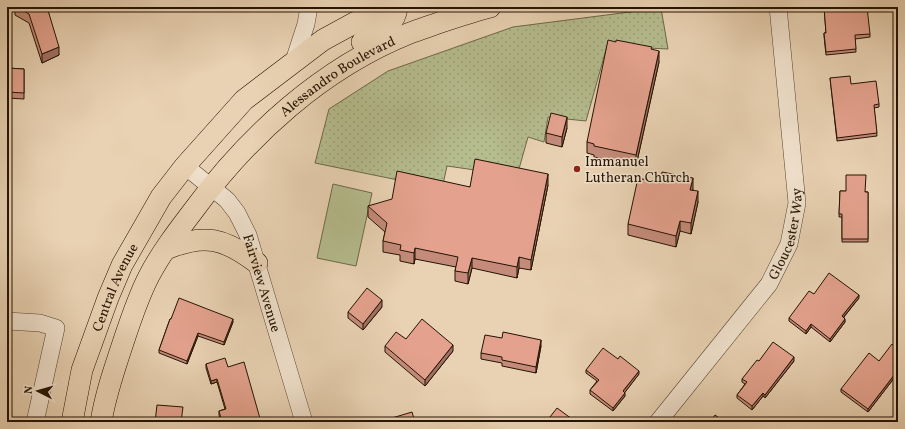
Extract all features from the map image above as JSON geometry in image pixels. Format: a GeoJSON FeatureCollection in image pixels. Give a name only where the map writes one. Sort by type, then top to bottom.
{"type":"FeatureCollection","features":[{"type":"Feature","properties":{"kind":"main road"},"geometry":{"type":"LineString","coordinates":[[185,166],[244,100],[294,61],[323,40],[356,22],[390,7]]}},
{"type":"Feature","properties":{"kind":"main road"},"geometry":{"type":"LineString","coordinates":[[306,93],[314,75],[319,68],[384,29],[393,21],[397,12],[397,7]]}},
{"type":"Feature","properties":{"kind":"main road","name":"Alessandro Boulevard"},"geometry":{"type":"LineString","coordinates":[[211,186],[256,138],[306,93],[330,76],[375,50],[410,33],[490,7]]}},
{"type":"Feature","properties":{"kind":"main road","name":"Central Avenue"},"geometry":{"type":"LineString","coordinates":[[72,422],[82,370],[108,298],[122,265],[161,197],[185,166]]}},
{"type":"Feature","properties":{"kind":"main road","name":"Central Avenue"},"geometry":{"type":"LineString","coordinates":[[101,422],[116,364],[131,319],[149,276],[177,232],[211,186]]}},
{"type":"Feature","properties":{"kind":"main road"},"geometry":{"type":"LineString","coordinates":[[166,249],[181,243],[209,239],[231,246],[257,263]]}},
{"type":"Feature","properties":{"kind":"street"},"geometry":{"type":"LineString","coordinates":[[294,61],[306,24],[309,7]]}},
{"type":"Feature","properties":{"kind":"street","name":"Gloucester Way"},"geometry":{"type":"LineString","coordinates":[[658,422],[768,284],[789,244],[797,203],[778,7]]}},
{"type":"Feature","properties":{"kind":"street","name":"Fairview Avenue"},"geometry":{"type":"LineString","coordinates":[[185,166],[227,200],[237,213],[248,235],[304,422]]}},
{"type":"Feature","properties":{"kind":"street"},"geometry":{"type":"LineString","coordinates":[[7,321],[40,323],[56,328],[35,422]]}},
{"type":"Feature","properties":{"kind":"green space"},"geometry":{"type":"Polygon","coordinates":[[[661,8],[668,49],[607,46],[586,121],[548,117],[544,142],[528,137],[517,176],[447,166],[442,189],[315,163],[329,109],[388,71],[513,27],[661,8]]]}},
{"type":"Feature","properties":{"kind":"green space"},"geometry":{"type":"Polygon","coordinates":[[[333,184],[372,193],[356,266],[317,258],[333,184]]]}},
{"type":"Feature","properties":{"kind":"building"},"geometry":{"type":"Polygon","coordinates":[[[17,7],[47,7],[59,47],[42,54],[29,14],[17,7]]]}},
{"type":"Feature","properties":{"kind":"building"},"geometry":{"type":"Polygon","coordinates":[[[824,7],[867,7],[870,34],[855,35],[856,49],[826,52],[824,7]]]}},
{"type":"Feature","properties":{"kind":"building"},"geometry":{"type":"Polygon","coordinates":[[[608,40],[616,42],[616,40],[652,47],[651,49],[659,51],[636,155],[594,146],[594,144],[587,142],[608,40]]]}},
{"type":"Feature","properties":{"kind":"building"},"geometry":{"type":"Polygon","coordinates":[[[7,68],[24,69],[24,93],[7,92],[7,68]]]}},
{"type":"Feature","properties":{"kind":"building"},"geometry":{"type":"Polygon","coordinates":[[[850,76],[851,84],[876,81],[879,104],[874,105],[877,133],[837,138],[830,78],[850,76]]]}},
{"type":"Feature","properties":{"kind":"building"},"geometry":{"type":"Polygon","coordinates":[[[551,113],[567,117],[562,137],[546,133],[551,113]]]}},
{"type":"Feature","properties":{"kind":"building"},"geometry":{"type":"Polygon","coordinates":[[[475,159],[548,174],[531,260],[519,257],[517,267],[472,258],[468,273],[455,271],[458,257],[415,248],[414,253],[400,250],[401,245],[383,241],[387,223],[368,206],[392,199],[397,171],[470,187],[475,159]]]}},
{"type":"Feature","properties":{"kind":"building"},"geometry":{"type":"Polygon","coordinates":[[[662,172],[693,178],[690,190],[698,191],[691,223],[680,221],[676,236],[628,224],[638,178],[660,183],[662,172]]]}},
{"type":"Feature","properties":{"kind":"building"},"geometry":{"type":"Polygon","coordinates":[[[846,175],[866,175],[865,192],[868,192],[868,239],[842,239],[842,214],[839,214],[840,191],[846,191],[846,175]]]}},
{"type":"Feature","properties":{"kind":"building"},"geometry":{"type":"Polygon","coordinates":[[[829,273],[859,295],[842,316],[845,319],[830,339],[811,324],[806,331],[789,318],[809,291],[814,294],[829,273]]]}},
{"type":"Feature","properties":{"kind":"building"},"geometry":{"type":"Polygon","coordinates":[[[367,288],[382,300],[363,324],[348,312],[367,288]]]}},
{"type":"Feature","properties":{"kind":"building"},"geometry":{"type":"Polygon","coordinates":[[[179,298],[233,319],[224,342],[198,333],[187,361],[159,350],[179,298]]]}},
{"type":"Feature","properties":{"kind":"building"},"geometry":{"type":"Polygon","coordinates":[[[422,319],[453,345],[425,380],[385,346],[396,332],[406,339],[422,319]]]}},
{"type":"Feature","properties":{"kind":"building"},"geometry":{"type":"Polygon","coordinates":[[[503,332],[541,340],[536,367],[502,360],[502,357],[481,353],[485,335],[502,338],[503,332]]]}},
{"type":"Feature","properties":{"kind":"building"},"geometry":{"type":"Polygon","coordinates":[[[7,339],[9,339],[10,359],[7,360],[7,339]]]}},
{"type":"Feature","properties":{"kind":"building"},"geometry":{"type":"Polygon","coordinates":[[[773,342],[794,357],[765,395],[763,393],[752,406],[737,395],[747,382],[742,379],[757,360],[759,361],[773,342]]]}},
{"type":"Feature","properties":{"kind":"building"},"geometry":{"type":"Polygon","coordinates":[[[892,344],[898,348],[898,370],[868,409],[841,389],[869,353],[879,361],[892,344]]]}},
{"type":"Feature","properties":{"kind":"building"},"geometry":{"type":"Polygon","coordinates":[[[603,348],[618,359],[620,356],[639,371],[623,391],[625,393],[613,408],[590,390],[599,380],[586,370],[603,348]]]}},
{"type":"Feature","properties":{"kind":"building"},"geometry":{"type":"Polygon","coordinates":[[[225,358],[228,367],[244,362],[261,422],[222,422],[219,411],[226,409],[217,379],[211,381],[206,364],[225,358]]]}},
{"type":"Feature","properties":{"kind":"building"},"geometry":{"type":"Polygon","coordinates":[[[157,405],[183,407],[181,422],[155,422],[157,405]]]}},
{"type":"Feature","properties":{"kind":"building"},"geometry":{"type":"Polygon","coordinates":[[[557,408],[572,419],[574,417],[580,422],[546,422],[557,408]]]}},
{"type":"Feature","properties":{"kind":"building"},"geometry":{"type":"Polygon","coordinates":[[[412,412],[415,422],[393,422],[392,418],[412,412]]]}},
{"type":"Feature","properties":{"kind":"building"},"geometry":{"type":"Polygon","coordinates":[[[715,415],[725,422],[710,422],[715,415]]]}},
{"type":"Feature","properties":{"kind":"building"},"geometry":{"type":"Polygon","coordinates":[[[825,419],[830,422],[822,422],[825,419]]]}},
{"type":"Feature","properties":{"kind":"place","name":"Immanuel Lutheran Church"},"geometry":{"type":"Point","coordinates":[577,169]}}]}
